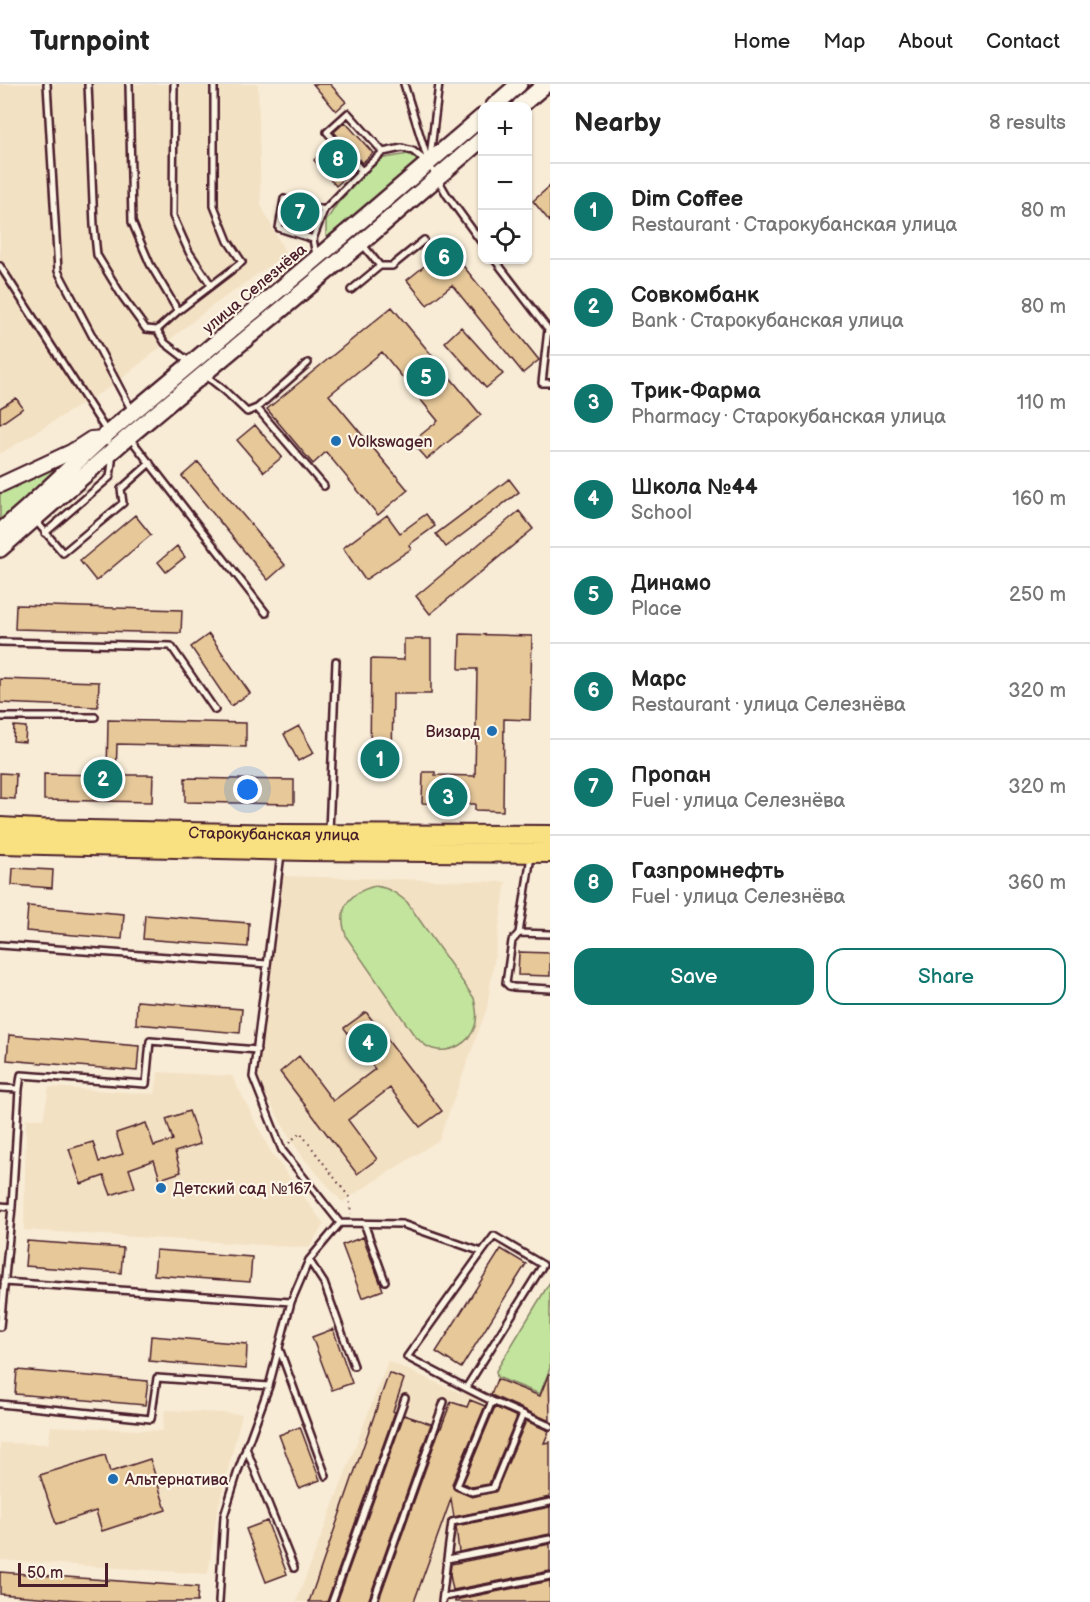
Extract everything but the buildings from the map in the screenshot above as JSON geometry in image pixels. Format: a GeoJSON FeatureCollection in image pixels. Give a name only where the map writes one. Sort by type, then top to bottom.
{"type":"FeatureCollection","features":[{"type":"Feature","properties":{"kind":"main road"},"geometry":{"type":"LineString","coordinates":[[525,102],[546,84]]}},
{"type":"Feature","properties":{"kind":"main road"},"geometry":{"type":"LineString","coordinates":[[498,102],[516,85]]}},
{"type":"Feature","properties":{"kind":"main road","name":"улица Селезнёва"},"geometry":{"type":"LineString","coordinates":[[0,532],[30,515],[111,453],[197,369],[316,259],[478,121]]}},
{"type":"Feature","properties":{"kind":"main road","name":"улица Селезнёва"},"geometry":{"type":"LineString","coordinates":[[0,549],[64,474],[133,412],[197,369],[327,272],[478,143]]}},
{"type":"Feature","properties":{"kind":"main road","name":"Старокубанская улица"},"geometry":{"type":"LineString","coordinates":[[0,827],[550,853]]}},
{"type":"Feature","properties":{"kind":"main road","name":"Старокубанская улица"},"geometry":{"type":"LineString","coordinates":[[0,844],[282,842],[329,834],[550,835]]}},
{"type":"Feature","properties":{"kind":"street","name":"улица Селезнёва"},"geometry":{"type":"LineString","coordinates":[[0,486],[71,452],[91,439],[105,436],[129,437]]}},
{"type":"Feature","properties":{"kind":"street"},"geometry":{"type":"LineString","coordinates":[[54,460],[63,459],[66,462],[68,469],[64,474]]}},
{"type":"Feature","properties":{"kind":"lane"},"geometry":{"type":"LineString","coordinates":[[47,84],[58,271],[133,412]]}},
{"type":"Feature","properties":{"kind":"lane"},"geometry":{"type":"LineString","coordinates":[[88,84],[93,214],[97,255],[146,329],[157,330],[242,262],[228,241],[214,206],[214,84]]}},
{"type":"Feature","properties":{"kind":"lane"},"geometry":{"type":"LineString","coordinates":[[129,84],[132,222],[150,264],[178,311]]}},
{"type":"Feature","properties":{"kind":"lane"},"geometry":{"type":"LineString","coordinates":[[174,84],[173,216],[189,252],[211,285]]}},
{"type":"Feature","properties":{"kind":"lane"},"geometry":{"type":"LineString","coordinates":[[404,84],[429,164]]}},
{"type":"Feature","properties":{"kind":"lane"},"geometry":{"type":"LineString","coordinates":[[429,164],[439,84]]}},
{"type":"Feature","properties":{"kind":"lane"},"geometry":{"type":"LineString","coordinates":[[516,85],[522,102]]}},
{"type":"Feature","properties":{"kind":"lane"},"geometry":{"type":"LineString","coordinates":[[362,171],[327,132],[348,113],[383,152]]}},
{"type":"Feature","properties":{"kind":"lane"},"geometry":{"type":"LineString","coordinates":[[327,272],[316,259],[313,239],[324,210],[383,152],[402,148],[413,151],[429,164],[447,195],[478,236]]}},
{"type":"Feature","properties":{"kind":"lane"},"geometry":{"type":"LineString","coordinates":[[313,239],[279,228],[284,199],[324,210]]}},
{"type":"Feature","properties":{"kind":"lane"},"geometry":{"type":"LineString","coordinates":[[351,290],[380,266],[392,266],[424,240]]}},
{"type":"Feature","properties":{"kind":"lane"},"geometry":{"type":"LineString","coordinates":[[361,243],[380,266]]}},
{"type":"Feature","properties":{"kind":"lane"},"geometry":{"type":"LineString","coordinates":[[498,264],[549,329],[542,383],[550,383]]}},
{"type":"Feature","properties":{"kind":"lane"},"geometry":{"type":"LineString","coordinates":[[0,266],[105,436]]}},
{"type":"Feature","properties":{"kind":"lane"},"geometry":{"type":"LineString","coordinates":[[157,330],[165,343],[224,390],[247,412],[257,408],[308,363]]}},
{"type":"Feature","properties":{"kind":"lane"},"geometry":{"type":"LineString","coordinates":[[257,408],[324,486]]}},
{"type":"Feature","properties":{"kind":"lane"},"geometry":{"type":"LineString","coordinates":[[129,437],[266,613]]}},
{"type":"Feature","properties":{"kind":"lane"},"geometry":{"type":"LineString","coordinates":[[45,533],[110,477],[111,453]]}},
{"type":"Feature","properties":{"kind":"lane"},"geometry":{"type":"LineString","coordinates":[[30,515],[63,553],[123,502],[121,489],[150,463]]}},
{"type":"Feature","properties":{"kind":"lane"},"geometry":{"type":"LineString","coordinates":[[0,642],[171,646],[215,710]]}},
{"type":"Feature","properties":{"kind":"lane"},"geometry":{"type":"LineString","coordinates":[[329,834],[336,661]]}},
{"type":"Feature","properties":{"kind":"lane"},"geometry":{"type":"LineString","coordinates":[[0,717],[95,717]]}},
{"type":"Feature","properties":{"kind":"lane"},"geometry":{"type":"LineString","coordinates":[[282,842],[253,1077],[282,1150],[340,1222]]}},
{"type":"Feature","properties":{"kind":"lane"},"geometry":{"type":"LineString","coordinates":[[531,853],[519,933],[512,940],[506,983],[513,987],[550,989]]}},
{"type":"Feature","properties":{"kind":"lane"},"geometry":{"type":"LineString","coordinates":[[519,933],[550,934]]}},
{"type":"Feature","properties":{"kind":"lane"},"geometry":{"type":"LineString","coordinates":[[0,945],[267,964]]}},
{"type":"Feature","properties":{"kind":"lane"},"geometry":{"type":"LineString","coordinates":[[0,1326],[4,1282],[3,1255],[12,1207],[21,1075],[146,1084],[150,1041],[257,1050]]}},
{"type":"Feature","properties":{"kind":"lane"},"geometry":{"type":"LineString","coordinates":[[0,1088],[19,1089]]}},
{"type":"Feature","properties":{"kind":"lane"},"geometry":{"type":"LineString","coordinates":[[0,1206],[12,1207]]}},
{"type":"Feature","properties":{"kind":"lane"},"geometry":{"type":"LineString","coordinates":[[340,1222],[402,1224],[482,1252]]}},
{"type":"Feature","properties":{"kind":"lane"},"geometry":{"type":"LineString","coordinates":[[219,1602],[224,1516],[268,1386],[291,1302],[309,1260],[340,1222]]}},
{"type":"Feature","properties":{"kind":"lane"},"geometry":{"type":"LineString","coordinates":[[364,1223],[385,1281]]}},
{"type":"Feature","properties":{"kind":"lane"},"geometry":{"type":"LineString","coordinates":[[466,1388],[543,1265],[494,1236],[407,1357],[466,1388],[492,1401],[550,1425]]}},
{"type":"Feature","properties":{"kind":"lane"},"geometry":{"type":"LineString","coordinates":[[309,1260],[324,1283],[354,1366]]}},
{"type":"Feature","properties":{"kind":"lane"},"geometry":{"type":"LineString","coordinates":[[4,1282],[291,1302]]}},
{"type":"Feature","properties":{"kind":"lane"},"geometry":{"type":"LineString","coordinates":[[279,1348],[326,1476]]}},
{"type":"Feature","properties":{"kind":"lane"},"geometry":{"type":"LineString","coordinates":[[0,1404],[151,1419],[157,1378],[268,1386]]}},
{"type":"Feature","properties":{"kind":"lane"},"geometry":{"type":"LineString","coordinates":[[332,1602],[405,1398]]}},
{"type":"Feature","properties":{"kind":"lane"},"geometry":{"type":"LineString","coordinates":[[492,1401],[457,1485],[471,1492],[493,1488],[523,1414]]}},
{"type":"Feature","properties":{"kind":"lane"},"geometry":{"type":"LineString","coordinates":[[373,1602],[444,1402]]}},
{"type":"Feature","properties":{"kind":"lane"},"geometry":{"type":"LineString","coordinates":[[246,1448],[294,1568]]}},
{"type":"Feature","properties":{"kind":"lane"},"geometry":{"type":"LineString","coordinates":[[550,1502],[452,1522],[443,1600],[550,1576]]}},
{"type":"Feature","properties":{"kind":"lane"},"geometry":{"type":"LineString","coordinates":[[447,1559],[550,1539]]}},
{"type":"Feature","properties":{"kind":"path"},"geometry":{"type":"LineString","coordinates":[[282,1150],[300,1132],[349,1197],[352,1222]]}},
{"type":"Feature","properties":{"kind":"shaded area"},"geometry":{"type":"Polygon","coordinates":[[[0,84],[258,84],[261,205],[286,254],[208,309],[115,384],[0,454],[0,84]]]}},
{"type":"Feature","properties":{"kind":"shaded area"},"geometry":{"type":"Polygon","coordinates":[[[282,876],[506,882],[487,1008],[439,1140],[342,1202],[304,1159],[257,1079],[282,876]]]}},
{"type":"Feature","properties":{"kind":"shaded area","name":"Детский сад №167"},"geometry":{"type":"Polygon","coordinates":[[[158,1072],[232,1076],[271,1152],[324,1224],[309,1248],[24,1230],[26,1119],[43,1119],[49,1087],[155,1094],[158,1072]]]}},
{"type":"Feature","properties":{"kind":"shaded area"},"geometry":{"type":"Polygon","coordinates":[[[388,1361],[460,1393],[489,1393],[497,1377],[540,1394],[550,1368],[550,1602],[296,1602],[388,1361]]]}},
{"type":"Feature","properties":{"kind":"shaded area","name":"Альтернатива"},"geometry":{"type":"Polygon","coordinates":[[[165,1410],[242,1414],[217,1513],[208,1574],[0,1560],[0,1443],[48,1444],[51,1426],[162,1431],[165,1410]]]}},
{"type":"Feature","properties":{"kind":"green space"},"geometry":{"type":"Polygon","coordinates":[[[408,154],[416,158],[418,166],[334,239],[326,236],[326,221],[337,204],[379,159],[408,154]]]}},
{"type":"Feature","properties":{"kind":"green space"},"geometry":{"type":"Polygon","coordinates":[[[55,464],[64,467],[0,525],[0,493],[55,464]]]}},
{"type":"Feature","properties":{"kind":"green space"},"geometry":{"type":"Polygon","coordinates":[[[375,886],[392,891],[407,902],[474,998],[477,1016],[475,1026],[469,1037],[458,1046],[439,1050],[430,1048],[421,1042],[347,938],[343,919],[346,904],[357,893],[375,886]]]}},
{"type":"Feature","properties":{"kind":"green space"},"geometry":{"type":"Polygon","coordinates":[[[550,1282],[550,1368],[540,1394],[497,1377],[496,1371],[550,1282]]]}},
{"type":"Feature","properties":{"kind":"place","name":"Газпромнефть"},"geometry":{"type":"Point","coordinates":[338,159]}},
{"type":"Feature","properties":{"kind":"place","name":"Пропан"},"geometry":{"type":"Point","coordinates":[300,212]}},
{"type":"Feature","properties":{"kind":"place","name":"Марс"},"geometry":{"type":"Point","coordinates":[444,257]}},
{"type":"Feature","properties":{"kind":"place","name":"Динамо"},"geometry":{"type":"Point","coordinates":[426,377]}},
{"type":"Feature","properties":{"kind":"place","name":"Volkswagen"},"geometry":{"type":"Point","coordinates":[336,441]}},
{"type":"Feature","properties":{"kind":"place","name":"Визард"},"geometry":{"type":"Point","coordinates":[492,731]}},
{"type":"Feature","properties":{"kind":"place","name":"Dim Coffee"},"geometry":{"type":"Point","coordinates":[380,759]}},
{"type":"Feature","properties":{"kind":"place","name":"Совкомбанк"},"geometry":{"type":"Point","coordinates":[103,779]}},
{"type":"Feature","properties":{"kind":"place","name":"Трик-Фарма"},"geometry":{"type":"Point","coordinates":[448,797]}},
{"type":"Feature","properties":{"kind":"place","name":"Школа №44"},"geometry":{"type":"Point","coordinates":[368,1043]}},
{"type":"Feature","properties":{"kind":"place","name":"Детский сад №167"},"geometry":{"type":"Point","coordinates":[161,1188]}},
{"type":"Feature","properties":{"kind":"place","name":"Альтернатива"},"geometry":{"type":"Point","coordinates":[113,1479]}}]}
